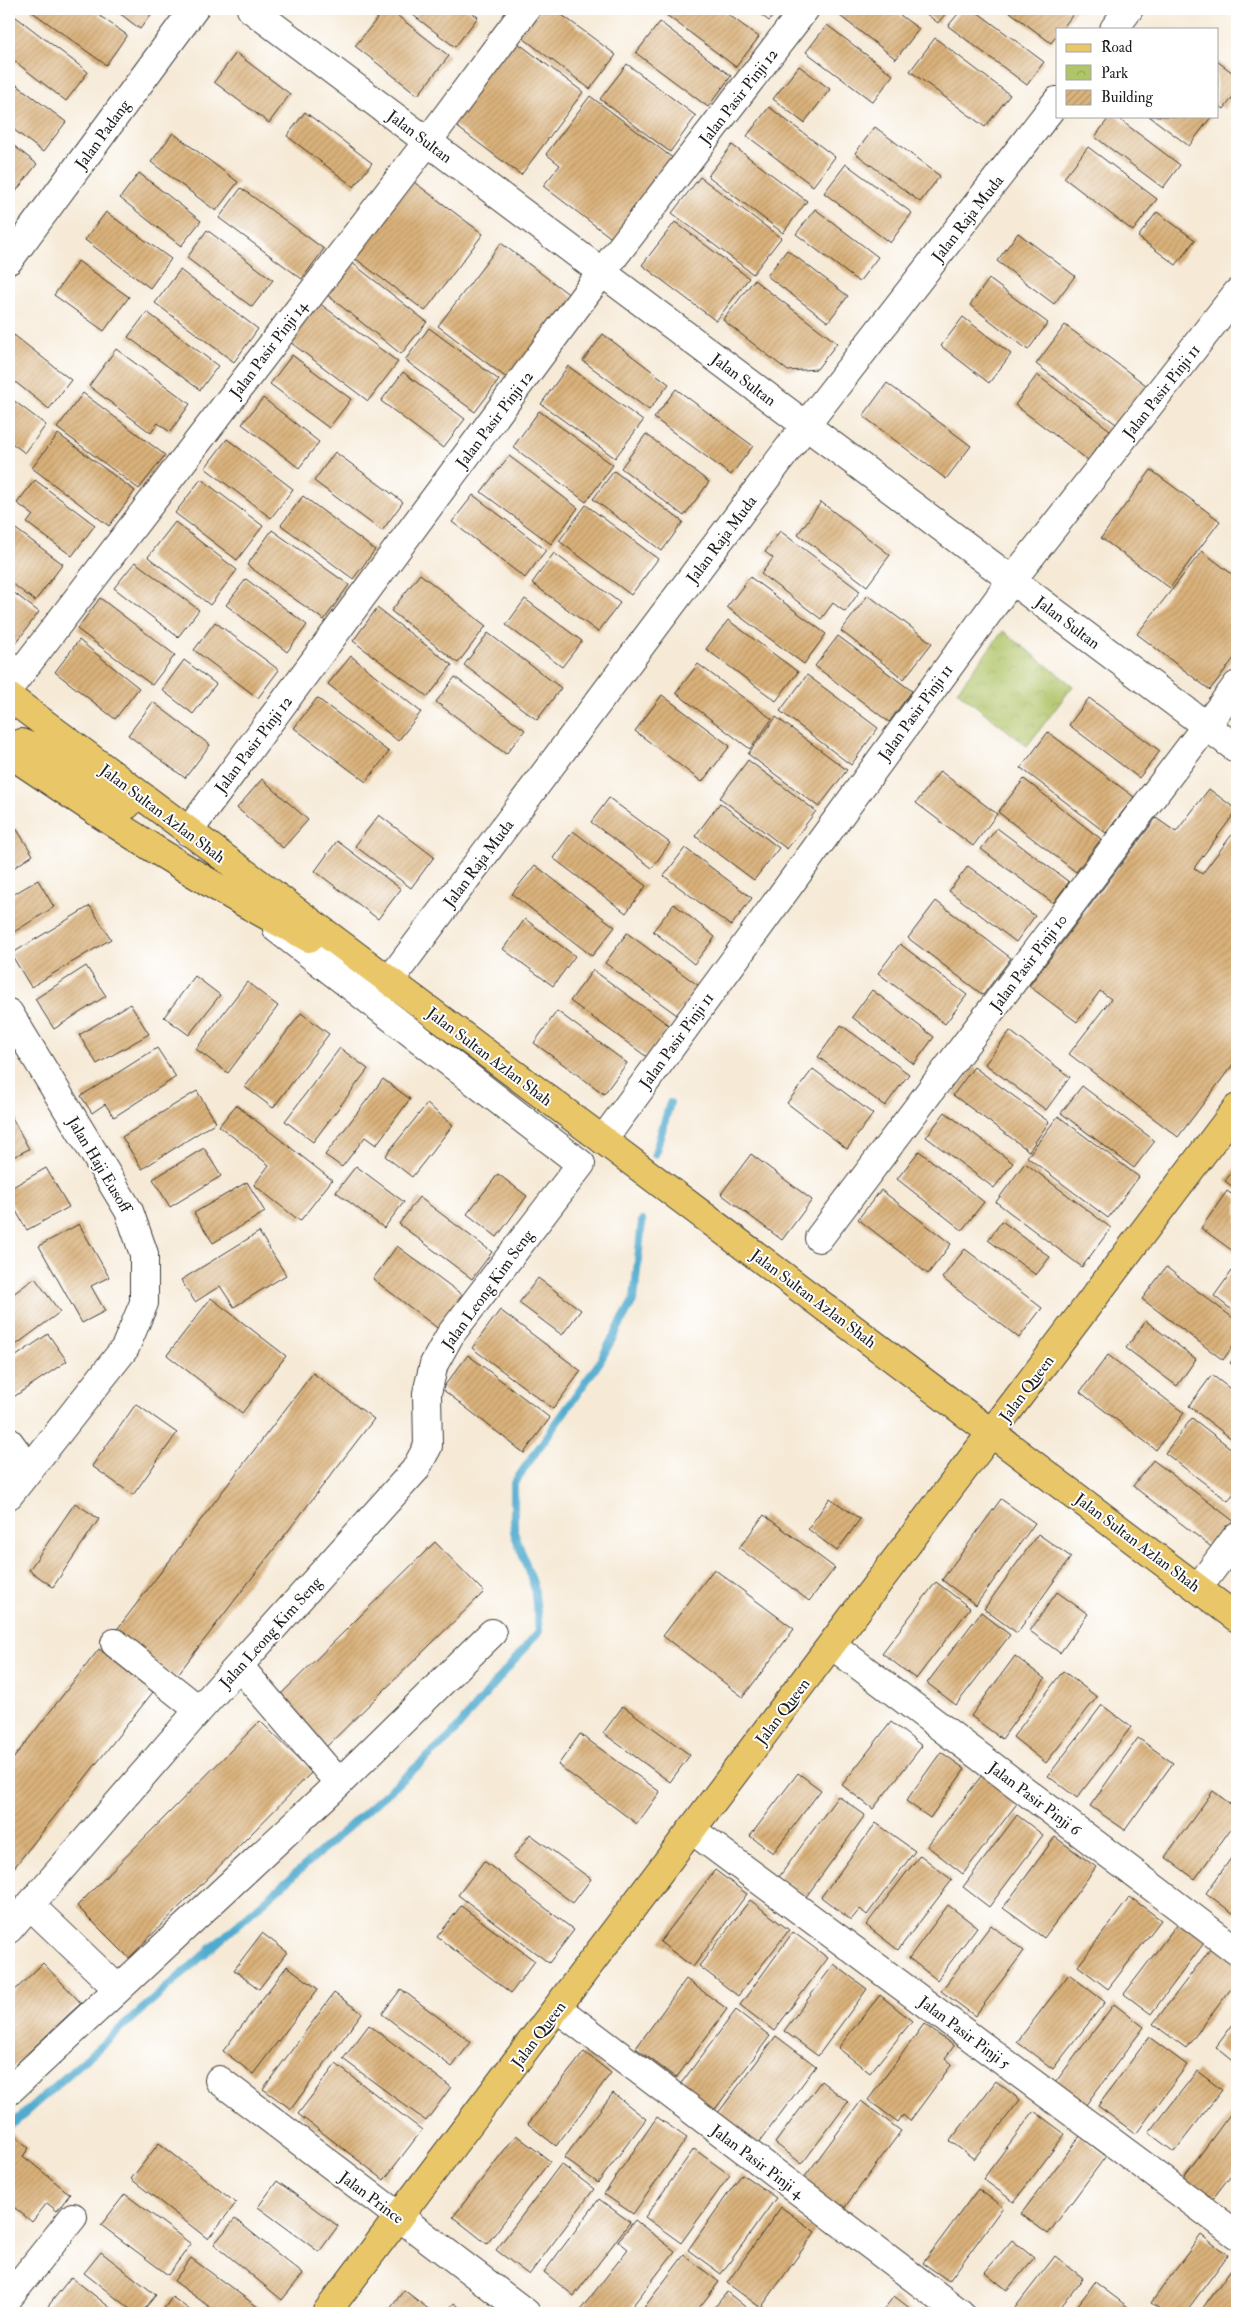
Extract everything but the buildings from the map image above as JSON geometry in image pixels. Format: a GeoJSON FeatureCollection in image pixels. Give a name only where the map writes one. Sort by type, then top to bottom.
{"type":"FeatureCollection","features":[{"type":"Feature","properties":{"kind":"main road","name":"Jalan Sultan Azlan Shah"},"geometry":{"type":"LineString","coordinates":[[9,697],[993,1432],[1237,1618]]}},
{"type":"Feature","properties":{"kind":"main road"},"geometry":{"type":"LineString","coordinates":[[9,747],[20,743],[41,751],[142,814],[188,832]]}},
{"type":"Feature","properties":{"kind":"main road","name":"Jalan Sultan Azlan Shah"},"geometry":{"type":"LineString","coordinates":[[9,752],[124,832],[250,907],[390,981]]}},
{"type":"Feature","properties":{"kind":"main road","name":"Jalan Queen"},"geometry":{"type":"LineString","coordinates":[[326,2313],[1237,1108]]}},
{"type":"Feature","properties":{"kind":"street","name":"Jalan Padang"},"geometry":{"type":"LineString","coordinates":[[9,260],[194,9]]}},
{"type":"Feature","properties":{"kind":"street","name":"Jalan Sultan"},"geometry":{"type":"LineString","coordinates":[[251,9],[1237,749]]}},
{"type":"Feature","properties":{"kind":"street","name":"Jalan Pasir Pinji 14"},"geometry":{"type":"LineString","coordinates":[[9,688],[428,141],[526,9]]}},
{"type":"Feature","properties":{"kind":"street","name":"Jalan Pasir Pinji 12"},"geometry":{"type":"LineString","coordinates":[[188,832],[602,272],[805,9]]}},
{"type":"Feature","properties":{"kind":"street"},"geometry":{"type":"LineString","coordinates":[[1115,28],[1129,9]]}},
{"type":"Feature","properties":{"kind":"street","name":"Jalan Raja Muda"},"geometry":{"type":"LineString","coordinates":[[373,1003],[806,425],[1056,102]]}},
{"type":"Feature","properties":{"kind":"street","name":"Jalan Pasir Pinji 11"},"geometry":{"type":"LineString","coordinates":[[603,1140],[1012,580],[1237,293]]}},
{"type":"Feature","properties":{"kind":"street","name":"Jalan Pasir Pinji 10"},"geometry":{"type":"LineString","coordinates":[[819,1238],[1237,685]]}},
{"type":"Feature","properties":{"kind":"street","name":"Jalan Leong Kim Seng"},"geometry":{"type":"LineString","coordinates":[[9,1929],[200,1710],[415,1470],[428,1446],[427,1394],[434,1364],[450,1334],[581,1164],[250,907]]}},
{"type":"Feature","properties":{"kind":"street","name":"Jalan Haji Eusoff"},"geometry":{"type":"LineString","coordinates":[[9,1012],[129,1211],[144,1254],[144,1303],[125,1348],[9,1496]]}},
{"type":"Feature","properties":{"kind":"street"},"geometry":{"type":"LineString","coordinates":[[9,1442],[29,1469]]}},
{"type":"Feature","properties":{"kind":"street"},"geometry":{"type":"LineString","coordinates":[[1198,1588],[1237,1536]]}},
{"type":"Feature","properties":{"kind":"street"},"geometry":{"type":"LineString","coordinates":[[9,2091],[339,1783],[492,1634]]}},
{"type":"Feature","properties":{"kind":"street"},"geometry":{"type":"LineString","coordinates":[[115,1643],[200,1710]]}},
{"type":"Feature","properties":{"kind":"street","name":"Jalan Pasir Pinji 6"},"geometry":{"type":"LineString","coordinates":[[832,1644],[1237,1951]]}},
{"type":"Feature","properties":{"kind":"street"},"geometry":{"type":"LineString","coordinates":[[239,1666],[339,1783]]}},
{"type":"Feature","properties":{"kind":"street","name":"Jalan Pasir Pinji 5"},"geometry":{"type":"LineString","coordinates":[[692,1830],[1237,2235]]}},
{"type":"Feature","properties":{"kind":"street"},"geometry":{"type":"LineString","coordinates":[[31,1906],[118,1989]]}},
{"type":"Feature","properties":{"kind":"street","name":"Jalan Pasir Pinji 4"},"geometry":{"type":"LineString","coordinates":[[557,2008],[960,2313]]}},
{"type":"Feature","properties":{"kind":"street","name":"Jalan Prince"},"geometry":{"type":"LineString","coordinates":[[220,2080],[526,2313]]}},
{"type":"Feature","properties":{"kind":"street"},"geometry":{"type":"LineString","coordinates":[[9,2297],[73,2217]]}},
{"type":"Feature","properties":{"kind":"green space"},"geometry":{"type":"Polygon","coordinates":[[[1003,631],[1073,686],[1027,746],[957,691],[1003,631]]]}},
{"type":"Feature","properties":{"kind":"waterway"},"geometry":{"type":"LineString","coordinates":[[655,1154],[670,1103]]}},
{"type":"Feature","properties":{"kind":"waterway"},"geometry":{"type":"LineString","coordinates":[[9,2127],[449,1738],[539,1631],[534,1586],[514,1532],[514,1483],[599,1363],[634,1299],[642,1221]]}}]}
